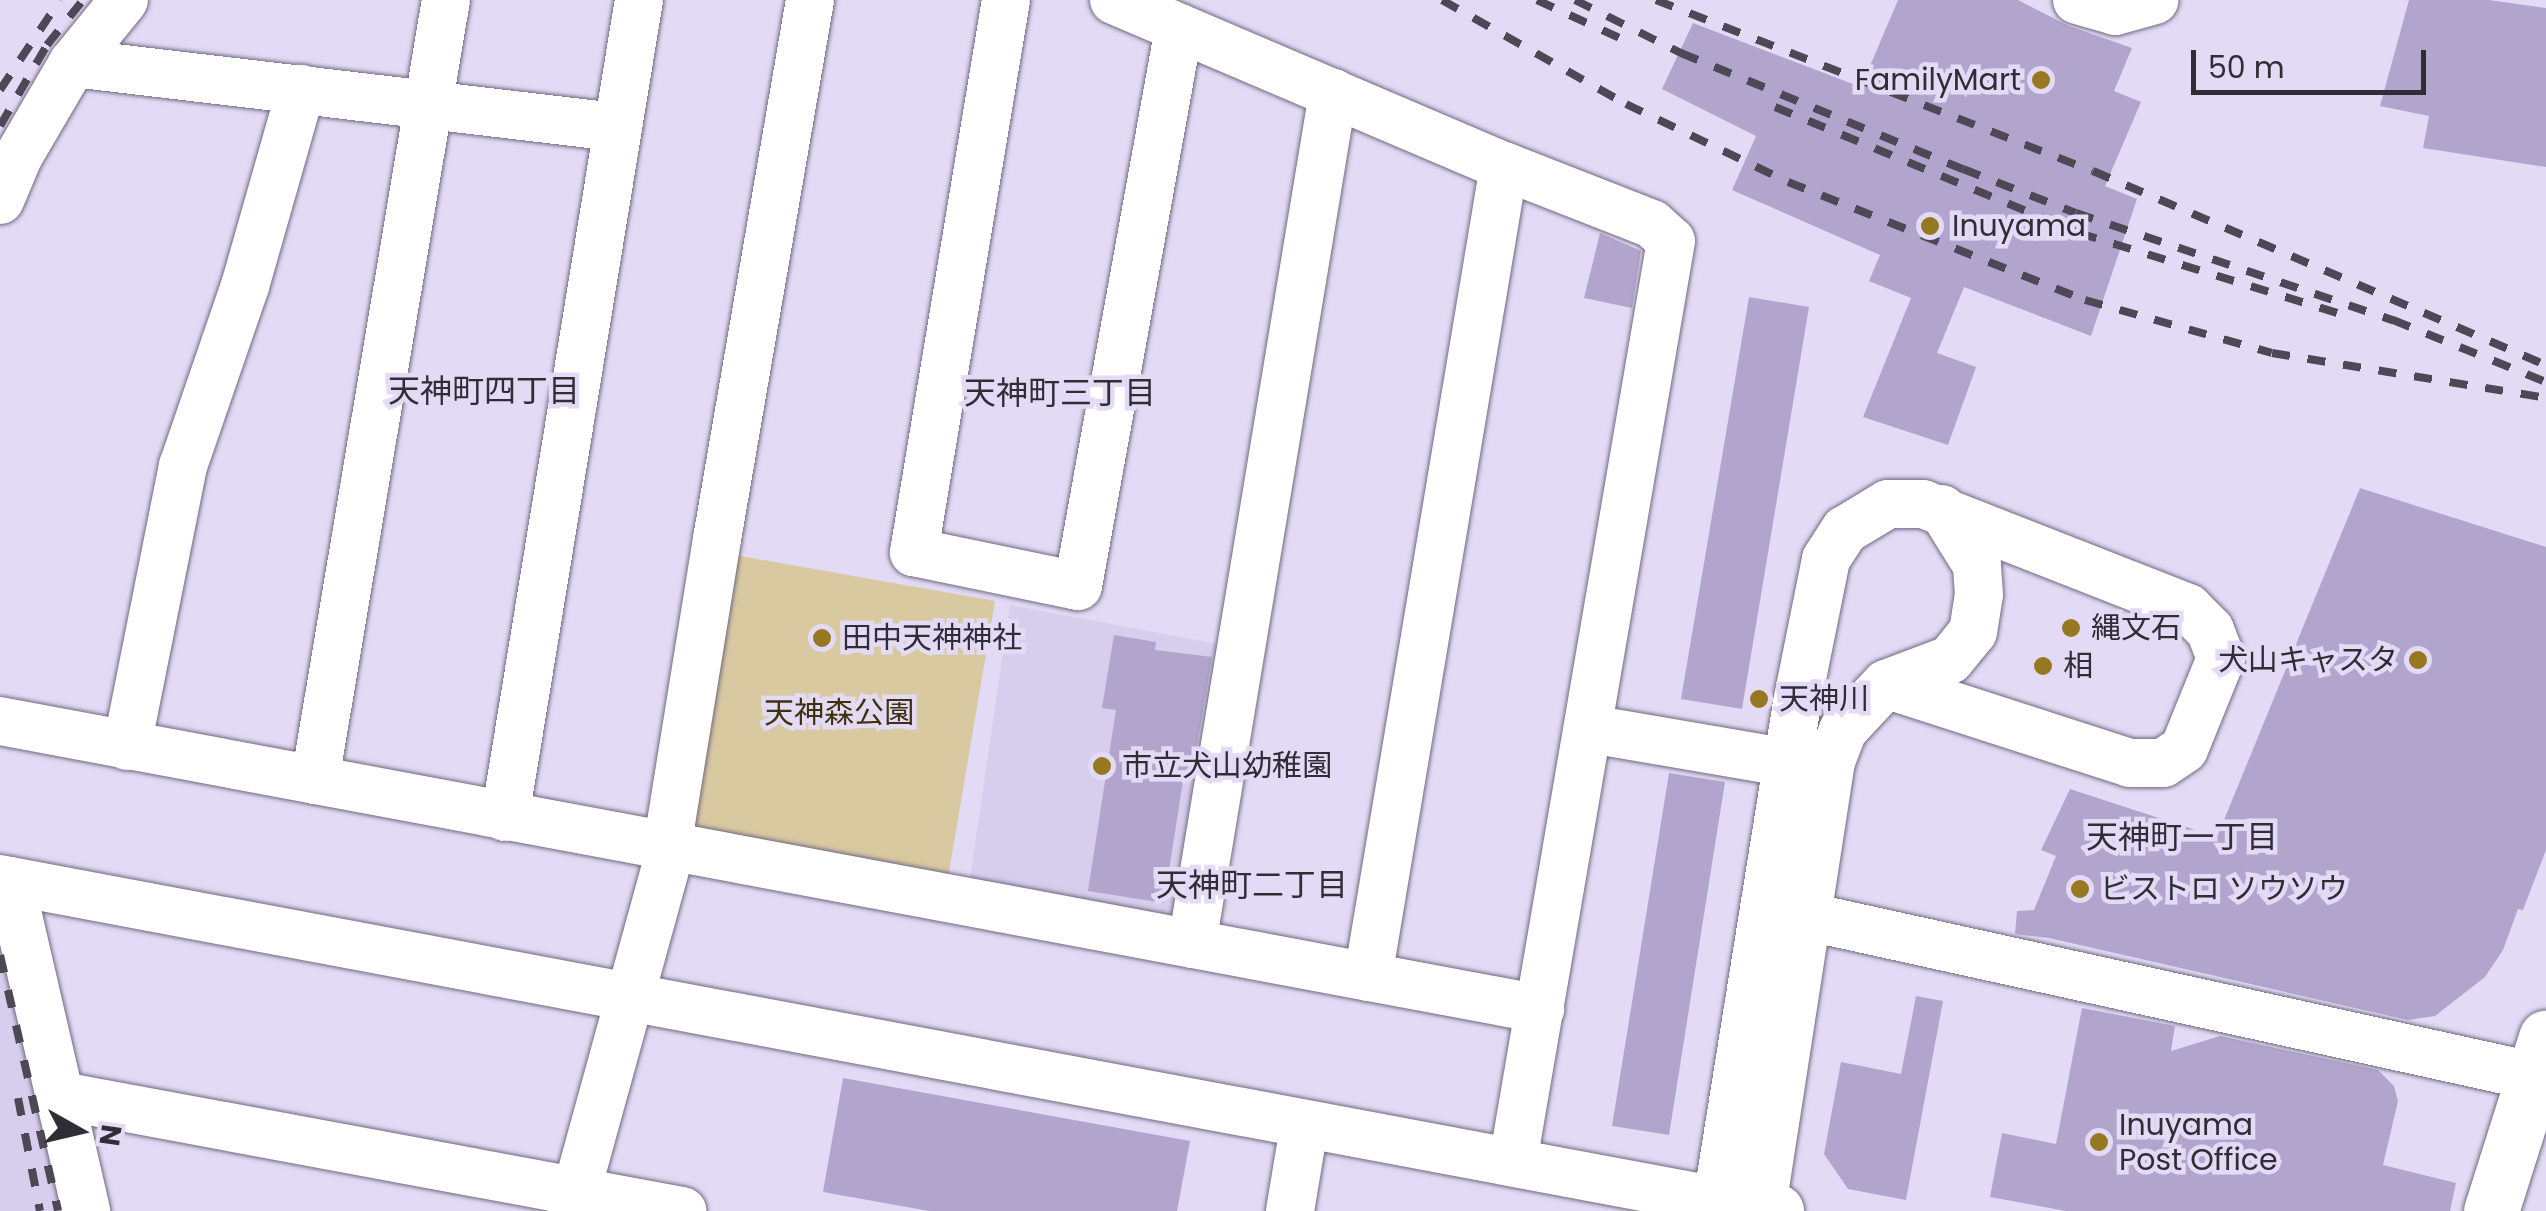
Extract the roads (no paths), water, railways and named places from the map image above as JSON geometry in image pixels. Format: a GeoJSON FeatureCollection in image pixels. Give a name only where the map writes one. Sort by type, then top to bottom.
{"type":"FeatureCollection","features":[{"type":"Feature","properties":{"kind":"main road"},"geometry":{"type":"LineString","coordinates":[[2492,1211],[2542,1064]]}},
{"type":"Feature","properties":{"kind":"street"},"geometry":{"type":"LineString","coordinates":[[0,200],[18,157],[73,63],[124,0]]}},
{"type":"Feature","properties":{"kind":"street"},"geometry":{"type":"LineString","coordinates":[[314,780],[446,0]]}},
{"type":"Feature","properties":{"kind":"street"},"geometry":{"type":"LineString","coordinates":[[505,817],[640,0]]}},
{"type":"Feature","properties":{"kind":"street"},"geometry":{"type":"LineString","coordinates":[[572,1200],[671,848],[671,823],[689,709],[810,0]]}},
{"type":"Feature","properties":{"kind":"street"},"geometry":{"type":"LineString","coordinates":[[1006,0],[914,552],[1078,586],[1178,28]]}},
{"type":"Feature","properties":{"kind":"street"},"geometry":{"type":"LineString","coordinates":[[1114,0],[1504,166],[1652,224],[1672,241],[1513,1162]]}},
{"type":"Feature","properties":{"kind":"street"},"geometry":{"type":"LineString","coordinates":[[2077,0],[2115,11],[2155,0]]}},
{"type":"Feature","properties":{"kind":"street"},"geometry":{"type":"LineString","coordinates":[[73,63],[616,127]]}},
{"type":"Feature","properties":{"kind":"street"},"geometry":{"type":"LineString","coordinates":[[126,746],[183,466],[245,286],[301,89]]}},
{"type":"Feature","properties":{"kind":"street"},"geometry":{"type":"LineString","coordinates":[[1192,944],[1334,92]]}},
{"type":"Feature","properties":{"kind":"street"},"geometry":{"type":"LineString","coordinates":[[1368,976],[1504,166]]}},
{"type":"Feature","properties":{"kind":"street"},"geometry":{"type":"LineString","coordinates":[[1746,1208],[1788,763],[1826,560],[1845,530],[1888,504],[1942,509],[2188,608],[2210,630],[2221,658],[2184,749],[2164,763],[2130,763],[1886,684]]}},
{"type":"Feature","properties":{"kind":"street"},"geometry":{"type":"LineString","coordinates":[[1746,1208],[1805,916],[1830,762],[1843,730],[1886,684],[1950,660],[1973,632],[1979,595],[1978,565],[1942,509]]}},
{"type":"Feature","properties":{"kind":"street"},"geometry":{"type":"LineString","coordinates":[[0,722],[1540,1009]]}},
{"type":"Feature","properties":{"kind":"street"},"geometry":{"type":"LineString","coordinates":[[1590,730],[1788,763]]}},
{"type":"Feature","properties":{"kind":"street"},"geometry":{"type":"LineString","coordinates":[[86,1211],[62,1096],[54,1083],[5,880],[1746,1208]]}},
{"type":"Feature","properties":{"kind":"street"},"geometry":{"type":"LineString","coordinates":[[1805,916],[2542,1064]]}},
{"type":"Feature","properties":{"kind":"street"},"geometry":{"type":"LineString","coordinates":[[62,1096],[572,1200],[682,1211]]}},
{"type":"Feature","properties":{"kind":"street"},"geometry":{"type":"LineString","coordinates":[[1290,1211],[1304,1127]]}},
{"type":"Feature","properties":{"kind":"railway"},"geometry":{"type":"LineString","coordinates":[[0,90],[60,0]]}},
{"type":"Feature","properties":{"kind":"railway"},"geometry":{"type":"LineString","coordinates":[[0,126],[47,45],[83,0]]}},
{"type":"Feature","properties":{"kind":"railway"},"geometry":{"type":"LineString","coordinates":[[1442,0],[1626,104],[1788,182],[2085,300],[2272,353],[2546,398]]}},
{"type":"Feature","properties":{"kind":"railway"},"geometry":{"type":"LineString","coordinates":[[1537,0],[1624,40]]}},
{"type":"Feature","properties":{"kind":"railway"},"geometry":{"type":"LineString","coordinates":[[1575,0],[1681,53],[1963,169],[2076,213],[2393,320],[2546,382]]}},
{"type":"Feature","properties":{"kind":"railway"},"geometry":{"type":"LineString","coordinates":[[1656,0],[2093,171],[2546,365]]}},
{"type":"Feature","properties":{"kind":"railway"},"geometry":{"type":"LineString","coordinates":[[1775,107],[2079,233],[2347,316]]}},
{"type":"Feature","properties":{"kind":"railway"},"geometry":{"type":"LineString","coordinates":[[0,955],[58,1211]]}},
{"type":"Feature","properties":{"kind":"railway"},"geometry":{"type":"LineString","coordinates":[[18,1098],[40,1211]]}},
{"type":"Feature","properties":{"kind":"place","name":"FamilyMart"},"geometry":{"type":"Point","coordinates":[2041,80]}},
{"type":"Feature","properties":{"kind":"place","name":"Inuyama"},"geometry":{"type":"Point","coordinates":[1930,226]}},
{"type":"Feature","properties":{"kind":"place","name":"縄文石"},"geometry":{"type":"Point","coordinates":[2071,628]}},
{"type":"Feature","properties":{"kind":"place","name":"田中天神神社"},"geometry":{"type":"Point","coordinates":[822,638]}},
{"type":"Feature","properties":{"kind":"place","name":"犬山キャスタ"},"geometry":{"type":"Point","coordinates":[2418,660]}},
{"type":"Feature","properties":{"kind":"place","name":"相"},"geometry":{"type":"Point","coordinates":[2043,666]}},
{"type":"Feature","properties":{"kind":"place","name":"天神川"},"geometry":{"type":"Point","coordinates":[1759,699]}},
{"type":"Feature","properties":{"kind":"place","name":"市立犬山幼稚園"},"geometry":{"type":"Point","coordinates":[1102,766]}},
{"type":"Feature","properties":{"kind":"place","name":"ビストロ ソウソウ"},"geometry":{"type":"Point","coordinates":[2080,889]}},
{"type":"Feature","properties":{"kind":"place","name":"Inuyama Post Office"},"geometry":{"type":"Point","coordinates":[2099,1142]}},
{"type":"Feature","properties":{"kind":"district","name":"天神町四丁目"},"geometry":{"type":"Point","coordinates":[484,391]}},
{"type":"Feature","properties":{"kind":"district","name":"天神町三丁目"},"geometry":{"type":"Point","coordinates":[1060,393]}},
{"type":"Feature","properties":{"kind":"district","name":"天神町一丁目"},"geometry":{"type":"Point","coordinates":[2182,837]}},
{"type":"Feature","properties":{"kind":"district","name":"天神町二丁目"},"geometry":{"type":"Point","coordinates":[1252,885]}},
{"type":"Feature","properties":{"kind":"park label","name":"天神森公園"},"geometry":{"type":"Point","coordinates":[839,713]}}]}
